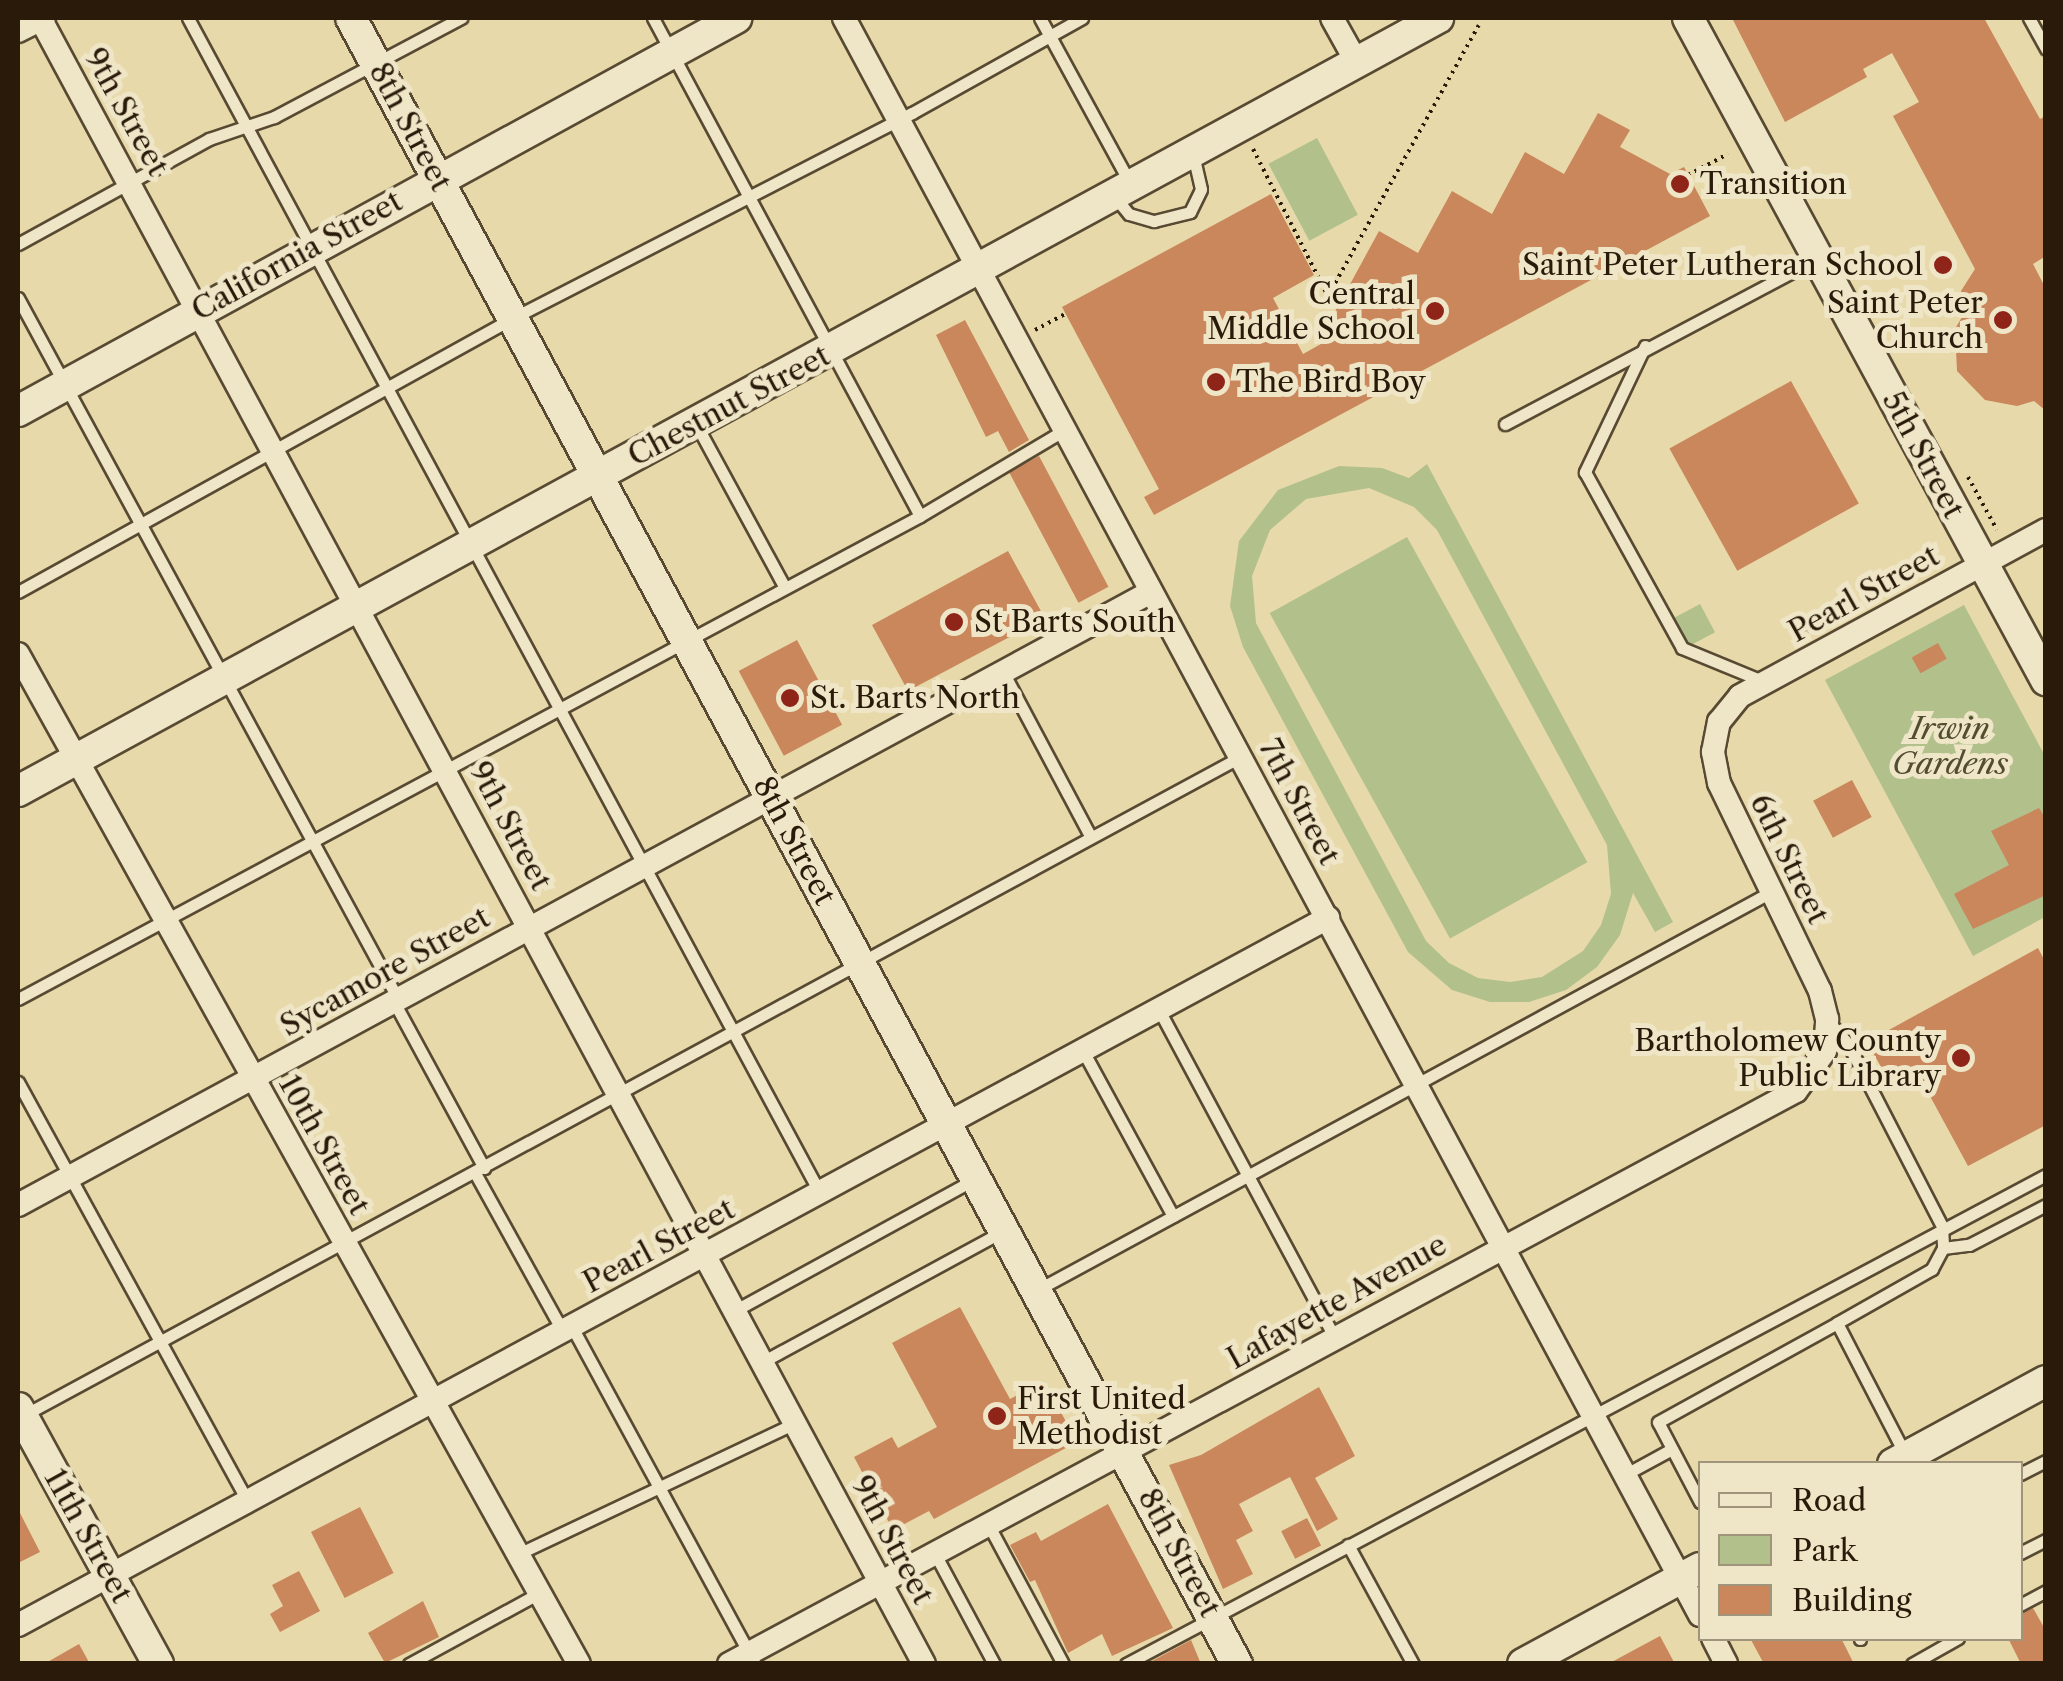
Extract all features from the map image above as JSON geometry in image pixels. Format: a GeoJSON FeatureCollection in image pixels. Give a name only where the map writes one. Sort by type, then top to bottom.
{"type":"FeatureCollection","features":[{"type":"Feature","properties":{"kind":"street"},"geometry":{"type":"LineString","coordinates":[[18,31],[41,18]]}},
{"type":"Feature","properties":{"kind":"street","name":"9th Street"},"geometry":{"type":"LineString","coordinates":[[41,18],[924,1664]]}},
{"type":"Feature","properties":{"kind":"street","name":"8th Street"},"geometry":{"type":"LineString","coordinates":[[351,18],[1237,1664]]}},
{"type":"Feature","properties":{"kind":"street","name":"California Street"},"geometry":{"type":"LineString","coordinates":[[18,411],[736,18]]}},
{"type":"Feature","properties":{"kind":"street","name":"7th Street"},"geometry":{"type":"LineString","coordinates":[[844,18],[1626,1474],[1691,1573],[1698,1606]]}},
{"type":"Feature","properties":{"kind":"street"},"geometry":{"type":"LineString","coordinates":[[1332,18],[1356,62]]}},
{"type":"Feature","properties":{"kind":"street","name":"Chestnut Street"},"geometry":{"type":"LineString","coordinates":[[18,791],[980,273],[1438,18]]}},
{"type":"Feature","properties":{"kind":"street","name":"5th Street"},"geometry":{"type":"LineString","coordinates":[[1688,18],[2046,680]]}},
{"type":"Feature","properties":{"kind":"street","name":"Pearl Street"},"geometry":{"type":"LineString","coordinates":[[1719,722],[1740,696],[2046,530]]}},
{"type":"Feature","properties":{"kind":"street","name":"Sycamore Street"},"geometry":{"type":"LineString","coordinates":[[18,1205],[1151,592]]}},
{"type":"Feature","properties":{"kind":"street","name":"10th Street"},"geometry":{"type":"LineString","coordinates":[[18,654],[579,1664]]}},
{"type":"Feature","properties":{"kind":"street","name":"6th Street"},"geometry":{"type":"LineString","coordinates":[[1719,722],[1712,752],[1719,784],[1772,892],[1827,1019]]}},
{"type":"Feature","properties":{"kind":"street","name":"Pearl Street"},"geometry":{"type":"LineString","coordinates":[[18,1626],[1328,918]]}},
{"type":"Feature","properties":{"kind":"street","name":"Lafayette Avenue"},"geometry":{"type":"LineString","coordinates":[[744,1660],[880,1581],[1796,1091],[1825,1051],[1827,1019]]}},
{"type":"Feature","properties":{"kind":"street"},"geometry":{"type":"LineString","coordinates":[[1900,1460],[2042,1391]]}},
{"type":"Feature","properties":{"kind":"street","name":"11th Street"},"geometry":{"type":"LineString","coordinates":[[19,1414],[158,1664]]}},
{"type":"Feature","properties":{"kind":"street"},"geometry":{"type":"LineString","coordinates":[[1523,1664],[1691,1573]]}},
{"type":"Feature","properties":{"kind":"street"},"geometry":{"type":"LineString","coordinates":[[1714,1641],[1726,1664]]}},
{"type":"Feature","properties":{"kind":"lane"},"geometry":{"type":"LineString","coordinates":[[188,18],[731,1035],[820,1193]]}},
{"type":"Feature","properties":{"kind":"lane"},"geometry":{"type":"LineString","coordinates":[[18,244],[209,139],[245,127],[461,18]]}},
{"type":"Feature","properties":{"kind":"lane"},"geometry":{"type":"LineString","coordinates":[[653,18],[920,516]]}},
{"type":"Feature","properties":{"kind":"lane"},"geometry":{"type":"LineString","coordinates":[[1040,18],[1124,192],[1129,214],[1154,220],[1190,212],[1201,189],[1192,153]]}},
{"type":"Feature","properties":{"kind":"lane"},"geometry":{"type":"LineString","coordinates":[[18,592],[513,318],[1082,18]]}},
{"type":"Feature","properties":{"kind":"lane"},"geometry":{"type":"LineString","coordinates":[[2029,18],[2046,49]]}},
{"type":"Feature","properties":{"kind":"lane"},"geometry":{"type":"LineString","coordinates":[[1505,424],[1645,346],[1817,259]]}},
{"type":"Feature","properties":{"kind":"lane"},"geometry":{"type":"LineString","coordinates":[[18,298],[396,1000],[480,1170],[657,1483],[744,1660]]}},
{"type":"Feature","properties":{"kind":"lane"},"geometry":{"type":"LineString","coordinates":[[1645,346],[1585,472],[1682,648],[1766,682]]}},
{"type":"Feature","properties":{"kind":"lane"},"geometry":{"type":"LineString","coordinates":[[696,424],[784,586]]}},
{"type":"Feature","properties":{"kind":"lane"},"geometry":{"type":"LineString","coordinates":[[18,998],[685,637],[920,516],[1064,430]]}},
{"type":"Feature","properties":{"kind":"lane"},"geometry":{"type":"LineString","coordinates":[[1003,672],[1088,834]]}},
{"type":"Feature","properties":{"kind":"lane"},"geometry":{"type":"LineString","coordinates":[[19,1414],[162,1342],[620,1096],[1088,834],[1240,757]]}},
{"type":"Feature","properties":{"kind":"lane"},"geometry":{"type":"LineString","coordinates":[[1036,1290],[1772,892]]}},
{"type":"Feature","properties":{"kind":"lane"},"geometry":{"type":"LineString","coordinates":[[1158,1010],[1335,1338]]}},
{"type":"Feature","properties":{"kind":"lane"},"geometry":{"type":"LineString","coordinates":[[1698,1498],[1658,1422],[1932,1270],[1943,1248],[1942,1226],[1848,1044],[1827,1019]]}},
{"type":"Feature","properties":{"kind":"lane"},"geometry":{"type":"LineString","coordinates":[[1083,1051],[1173,1216]]}},
{"type":"Feature","properties":{"kind":"lane"},"geometry":{"type":"LineString","coordinates":[[18,1082],[248,1502]]}},
{"type":"Feature","properties":{"kind":"lane"},"geometry":{"type":"LineString","coordinates":[[1126,1664],[1942,1226],[2046,1175]]}},
{"type":"Feature","properties":{"kind":"lane"},"geometry":{"type":"LineString","coordinates":[[734,1311],[976,1179]]}},
{"type":"Feature","properties":{"kind":"lane"},"geometry":{"type":"LineString","coordinates":[[1943,1248],[1970,1244],[2046,1205]]}},
{"type":"Feature","properties":{"kind":"lane"},"geometry":{"type":"LineString","coordinates":[[762,1362],[1003,1231]]}},
{"type":"Feature","properties":{"kind":"lane"},"geometry":{"type":"LineString","coordinates":[[1837,1323],[1900,1460]]}},
{"type":"Feature","properties":{"kind":"lane"},"geometry":{"type":"LineString","coordinates":[[518,1554],[657,1483],[795,1424]]}},
{"type":"Feature","properties":{"kind":"lane"},"geometry":{"type":"LineString","coordinates":[[1626,1474],[1672,1449]]}},
{"type":"Feature","properties":{"kind":"lane"},"geometry":{"type":"LineString","coordinates":[[988,1524],[1063,1664]]}},
{"type":"Feature","properties":{"kind":"lane"},"geometry":{"type":"LineString","coordinates":[[2023,1552],[2046,1540]]}},
{"type":"Feature","properties":{"kind":"lane"},"geometry":{"type":"LineString","coordinates":[[1348,1544],[1413,1664]]}},
{"type":"Feature","properties":{"kind":"lane"},"geometry":{"type":"LineString","coordinates":[[934,1552],[994,1664]]}},
{"type":"Feature","properties":{"kind":"lane"},"geometry":{"type":"LineString","coordinates":[[2023,1603],[2046,1591]]}},
{"type":"Feature","properties":{"kind":"lane"},"geometry":{"type":"LineString","coordinates":[[409,1664],[540,1593]]}},
{"type":"Feature","properties":{"kind":"lane"},"geometry":{"type":"LineString","coordinates":[[1912,1664],[1953,1641]]}},
{"type":"Feature","properties":{"kind":"path"},"geometry":{"type":"LineString","coordinates":[[1253,149],[1328,296],[1479,25]]}},
{"type":"Feature","properties":{"kind":"path"},"geometry":{"type":"LineString","coordinates":[[1688,175],[1728,154]]}},
{"type":"Feature","properties":{"kind":"path"},"geometry":{"type":"LineString","coordinates":[[1035,330],[1066,314]]}},
{"type":"Feature","properties":{"kind":"green space"},"geometry":{"type":"Polygon","coordinates":[[[1317,138],[1358,215],[1309,241],[1268,164],[1317,138]]]}},
{"type":"Feature","properties":{"kind":"green space"},"geometry":{"type":"Polygon","coordinates":[[[1427,464],[1673,922],[1655,932],[1633,893],[1620,935],[1597,967],[1566,990],[1529,1002],[1490,1002],[1452,990],[1408,952],[1243,647],[1230,606],[1239,541],[1278,490],[1339,466],[1382,468],[1409,478],[1427,464]],[[1369,488],[1306,499],[1270,530],[1252,576],[1256,623],[1426,941],[1449,963],[1478,978],[1510,982],[1542,977],[1583,951],[1601,925],[1611,894],[1607,845],[1437,530],[1414,507],[1369,488]]]}},
{"type":"Feature","properties":{"kind":"green space"},"geometry":{"type":"Polygon","coordinates":[[[1407,537],[1587,862],[1450,938],[1270,613],[1407,537]]]}},
{"type":"Feature","properties":{"kind":"green space"},"geometry":{"type":"Polygon","coordinates":[[[1700,604],[1715,632],[1676,653],[1661,625],[1700,604]]]}},
{"type":"Feature","properties":{"kind":"green space","name":"Irwin Gardens"},"geometry":{"type":"Polygon","coordinates":[[[1964,605],[2045,756],[2045,917],[1973,956],[1825,680],[1964,605]]]}},
{"type":"Feature","properties":{"kind":"building","name":"Saint Peter Lutheran School"},"geometry":{"type":"Polygon","coordinates":[[[1732,18],[1984,18],[2040,119],[2046,116],[2046,256],[2033,264],[2046,289],[2046,411],[2034,401],[2017,406],[1985,400],[1957,371],[1955,329],[1966,310],[1961,291],[1975,269],[1893,116],[1919,102],[1892,53],[1863,69],[1867,77],[1785,122],[1732,18]]]}},
{"type":"Feature","properties":{"kind":"building","name":"Central Middle School"},"geometry":{"type":"Polygon","coordinates":[[[1598,113],[1630,130],[1620,147],[1670,174],[1684,167],[1710,216],[1154,515],[1144,497],[1159,489],[1062,307],[1271,194],[1314,275],[1273,298],[1303,354],[1346,330],[1330,321],[1379,231],[1418,253],[1452,191],[1492,214],[1525,152],[1564,174],[1598,113]]]}},
{"type":"Feature","properties":{"kind":"building"},"geometry":{"type":"Polygon","coordinates":[[[965,320],[1029,440],[1009,452],[998,431],[986,437],[936,335],[965,320]]]}},
{"type":"Feature","properties":{"kind":"building"},"geometry":{"type":"Polygon","coordinates":[[[1791,381],[1859,503],[1737,571],[1669,448],[1791,381]]]}},
{"type":"Feature","properties":{"kind":"building"},"geometry":{"type":"Polygon","coordinates":[[[1039,456],[1108,587],[1078,603],[1009,472],[1039,456]]]}},
{"type":"Feature","properties":{"kind":"building","name":"St Barts South"},"geometry":{"type":"Polygon","coordinates":[[[1008,551],[1042,613],[1030,620],[1032,625],[908,691],[872,625],[1008,551]]]}},
{"type":"Feature","properties":{"kind":"building","name":"St. Barts North"},"geometry":{"type":"Polygon","coordinates":[[[797,640],[842,725],[784,756],[739,671],[797,640]]]}},
{"type":"Feature","properties":{"kind":"building"},"geometry":{"type":"Polygon","coordinates":[[[1938,643],[1947,659],[1920,673],[1912,658],[1938,643]]]}},
{"type":"Feature","properties":{"kind":"building"},"geometry":{"type":"Polygon","coordinates":[[[1852,780],[1872,817],[1833,838],[1813,801],[1852,780]]]}},
{"type":"Feature","properties":{"kind":"building"},"geometry":{"type":"Polygon","coordinates":[[[2039,808],[2046,819],[2046,895],[1973,929],[1954,894],[2009,865],[1991,831],[2039,808]]]}},
{"type":"Feature","properties":{"kind":"building","name":"Bartholomew County Public Library"},"geometry":{"type":"Polygon","coordinates":[[[2038,948],[2046,963],[2046,1125],[1968,1166],[1918,1074],[1893,1088],[1867,1042],[2038,948]]]}},
{"type":"Feature","properties":{"kind":"building","name":"First United Methodist"},"geometry":{"type":"Polygon","coordinates":[[[960,1307],[1010,1399],[1044,1381],[1077,1442],[934,1519],[929,1511],[893,1530],[854,1457],[892,1437],[898,1448],[937,1427],[892,1343],[960,1307]]]}},
{"type":"Feature","properties":{"kind":"building"},"geometry":{"type":"Polygon","coordinates":[[[1319,1387],[1355,1456],[1315,1478],[1338,1519],[1317,1531],[1290,1477],[1239,1504],[1253,1531],[1236,1540],[1253,1574],[1223,1589],[1169,1465],[1201,1455],[1319,1387]]]}},
{"type":"Feature","properties":{"kind":"building"},"geometry":{"type":"Polygon","coordinates":[[[1108,1504],[1173,1628],[1112,1656],[1102,1634],[1068,1653],[1035,1580],[1030,1582],[1010,1545],[1036,1532],[1041,1541],[1108,1504]]]}},
{"type":"Feature","properties":{"kind":"building"},"geometry":{"type":"Polygon","coordinates":[[[360,1507],[394,1573],[345,1598],[311,1532],[360,1507]]]}},
{"type":"Feature","properties":{"kind":"building"},"geometry":{"type":"Polygon","coordinates":[[[18,1509],[40,1552],[18,1563],[18,1509]]]}},
{"type":"Feature","properties":{"kind":"building"},"geometry":{"type":"Polygon","coordinates":[[[1307,1518],[1321,1546],[1295,1559],[1281,1531],[1307,1518]]]}},
{"type":"Feature","properties":{"kind":"building"},"geometry":{"type":"Polygon","coordinates":[[[299,1571],[320,1611],[280,1632],[270,1614],[283,1606],[272,1585],[299,1571]]]}},
{"type":"Feature","properties":{"kind":"building"},"geometry":{"type":"Polygon","coordinates":[[[423,1601],[439,1637],[385,1663],[368,1633],[423,1601]]]}},
{"type":"Feature","properties":{"kind":"building"},"geometry":{"type":"Polygon","coordinates":[[[2033,1608],[2046,1631],[2046,1664],[2021,1664],[2010,1641],[2023,1641],[2023,1613],[2033,1608]]]}},
{"type":"Feature","properties":{"kind":"building"},"geometry":{"type":"Polygon","coordinates":[[[1660,1636],[1675,1664],[1608,1664],[1660,1636]]]}},
{"type":"Feature","properties":{"kind":"building"},"geometry":{"type":"Polygon","coordinates":[[[1191,1640],[1201,1664],[1153,1664],[1152,1661],[1191,1640]]]}},
{"type":"Feature","properties":{"kind":"building"},"geometry":{"type":"Polygon","coordinates":[[[1752,1641],[1842,1641],[1854,1664],[1764,1664],[1752,1641]]]}},
{"type":"Feature","properties":{"kind":"building"},"geometry":{"type":"Polygon","coordinates":[[[79,1644],[90,1664],[44,1664],[79,1644]]]}},
{"type":"Feature","properties":{"kind":"place","name":"Transition"},"geometry":{"type":"Point","coordinates":[1680,184]}},
{"type":"Feature","properties":{"kind":"place","name":"Saint Peter Lutheran School"},"geometry":{"type":"Point","coordinates":[1943,265]}},
{"type":"Feature","properties":{"kind":"place","name":"Central Middle School"},"geometry":{"type":"Point","coordinates":[1435,311]}},
{"type":"Feature","properties":{"kind":"place","name":"Saint Peter Church"},"geometry":{"type":"Point","coordinates":[2003,320]}},
{"type":"Feature","properties":{"kind":"place","name":"The Bird Boy"},"geometry":{"type":"Point","coordinates":[1216,382]}},
{"type":"Feature","properties":{"kind":"place","name":"St Barts South"},"geometry":{"type":"Point","coordinates":[954,622]}},
{"type":"Feature","properties":{"kind":"place","name":"St. Barts North"},"geometry":{"type":"Point","coordinates":[790,698]}},
{"type":"Feature","properties":{"kind":"place","name":"Bartholomew County Public Library"},"geometry":{"type":"Point","coordinates":[1961,1058]}},
{"type":"Feature","properties":{"kind":"place","name":"First United Methodist"},"geometry":{"type":"Point","coordinates":[997,1416]}}]}
